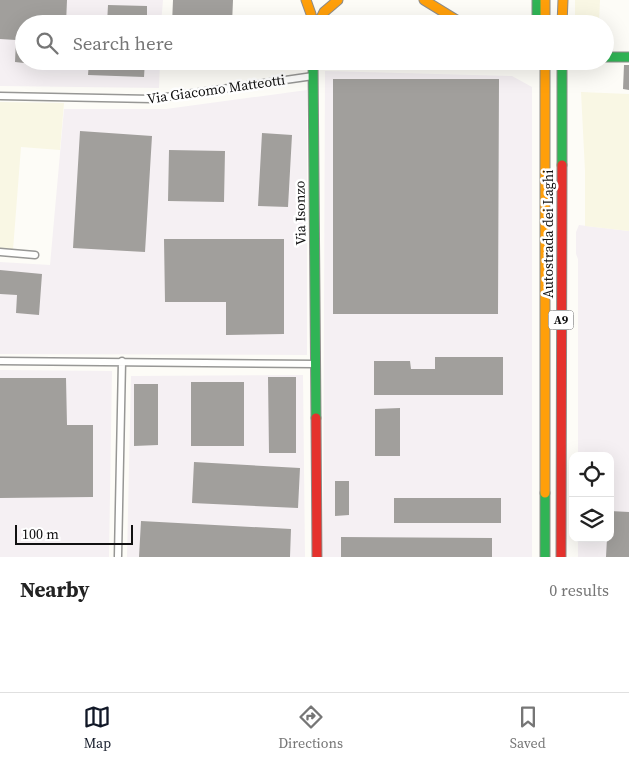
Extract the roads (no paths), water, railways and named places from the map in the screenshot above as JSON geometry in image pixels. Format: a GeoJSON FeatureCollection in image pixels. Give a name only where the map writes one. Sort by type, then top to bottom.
{"type":"FeatureCollection","features":[{"type":"Feature","properties":{"kind":"main road"},"geometry":{"type":"LineString","coordinates":[[306,0],[310,15]]}},
{"type":"Feature","properties":{"kind":"main road"},"geometry":{"type":"LineString","coordinates":[[322,15],[338,0]]}},
{"type":"Feature","properties":{"kind":"main road"},"geometry":{"type":"LineString","coordinates":[[424,0],[448,15]]}},
{"type":"Feature","properties":{"kind":"main road"},"geometry":{"type":"LineString","coordinates":[[536,0],[537,15]]}},
{"type":"Feature","properties":{"kind":"main road"},"geometry":{"type":"LineString","coordinates":[[545,0],[545,15]]}},
{"type":"Feature","properties":{"kind":"main road"},"geometry":{"type":"LineString","coordinates":[[562,15],[563,0]]}},
{"type":"Feature","properties":{"kind":"main road"},"geometry":{"type":"LineString","coordinates":[[614,57],[629,57]]}},
{"type":"Feature","properties":{"kind":"main road","name":"Via Isonzo"},"geometry":{"type":"LineString","coordinates":[[313,70],[317,557]]}},
{"type":"Feature","properties":{"kind":"main road"},"geometry":{"type":"LineString","coordinates":[[540,70],[542,84]]}},
{"type":"Feature","properties":{"kind":"main road","name":"Autostrada dei Laghi"},"geometry":{"type":"LineString","coordinates":[[544,70],[542,84],[545,283],[545,557]]}},
{"type":"Feature","properties":{"kind":"main road","name":"Autostrada dei Laghi"},"geometry":{"type":"LineString","coordinates":[[561,557],[562,70]]}},
{"type":"Feature","properties":{"kind":"street","name":"Via Giacomo Matteotti"},"geometry":{"type":"LineString","coordinates":[[0,96],[152,99],[313,76]]}},
{"type":"Feature","properties":{"kind":"street"},"geometry":{"type":"LineString","coordinates":[[0,252],[35,255]]}},
{"type":"Feature","properties":{"kind":"street"},"geometry":{"type":"LineString","coordinates":[[0,361],[315,364]]}},
{"type":"Feature","properties":{"kind":"street"},"geometry":{"type":"LineString","coordinates":[[118,556],[122,361]]}}]}
